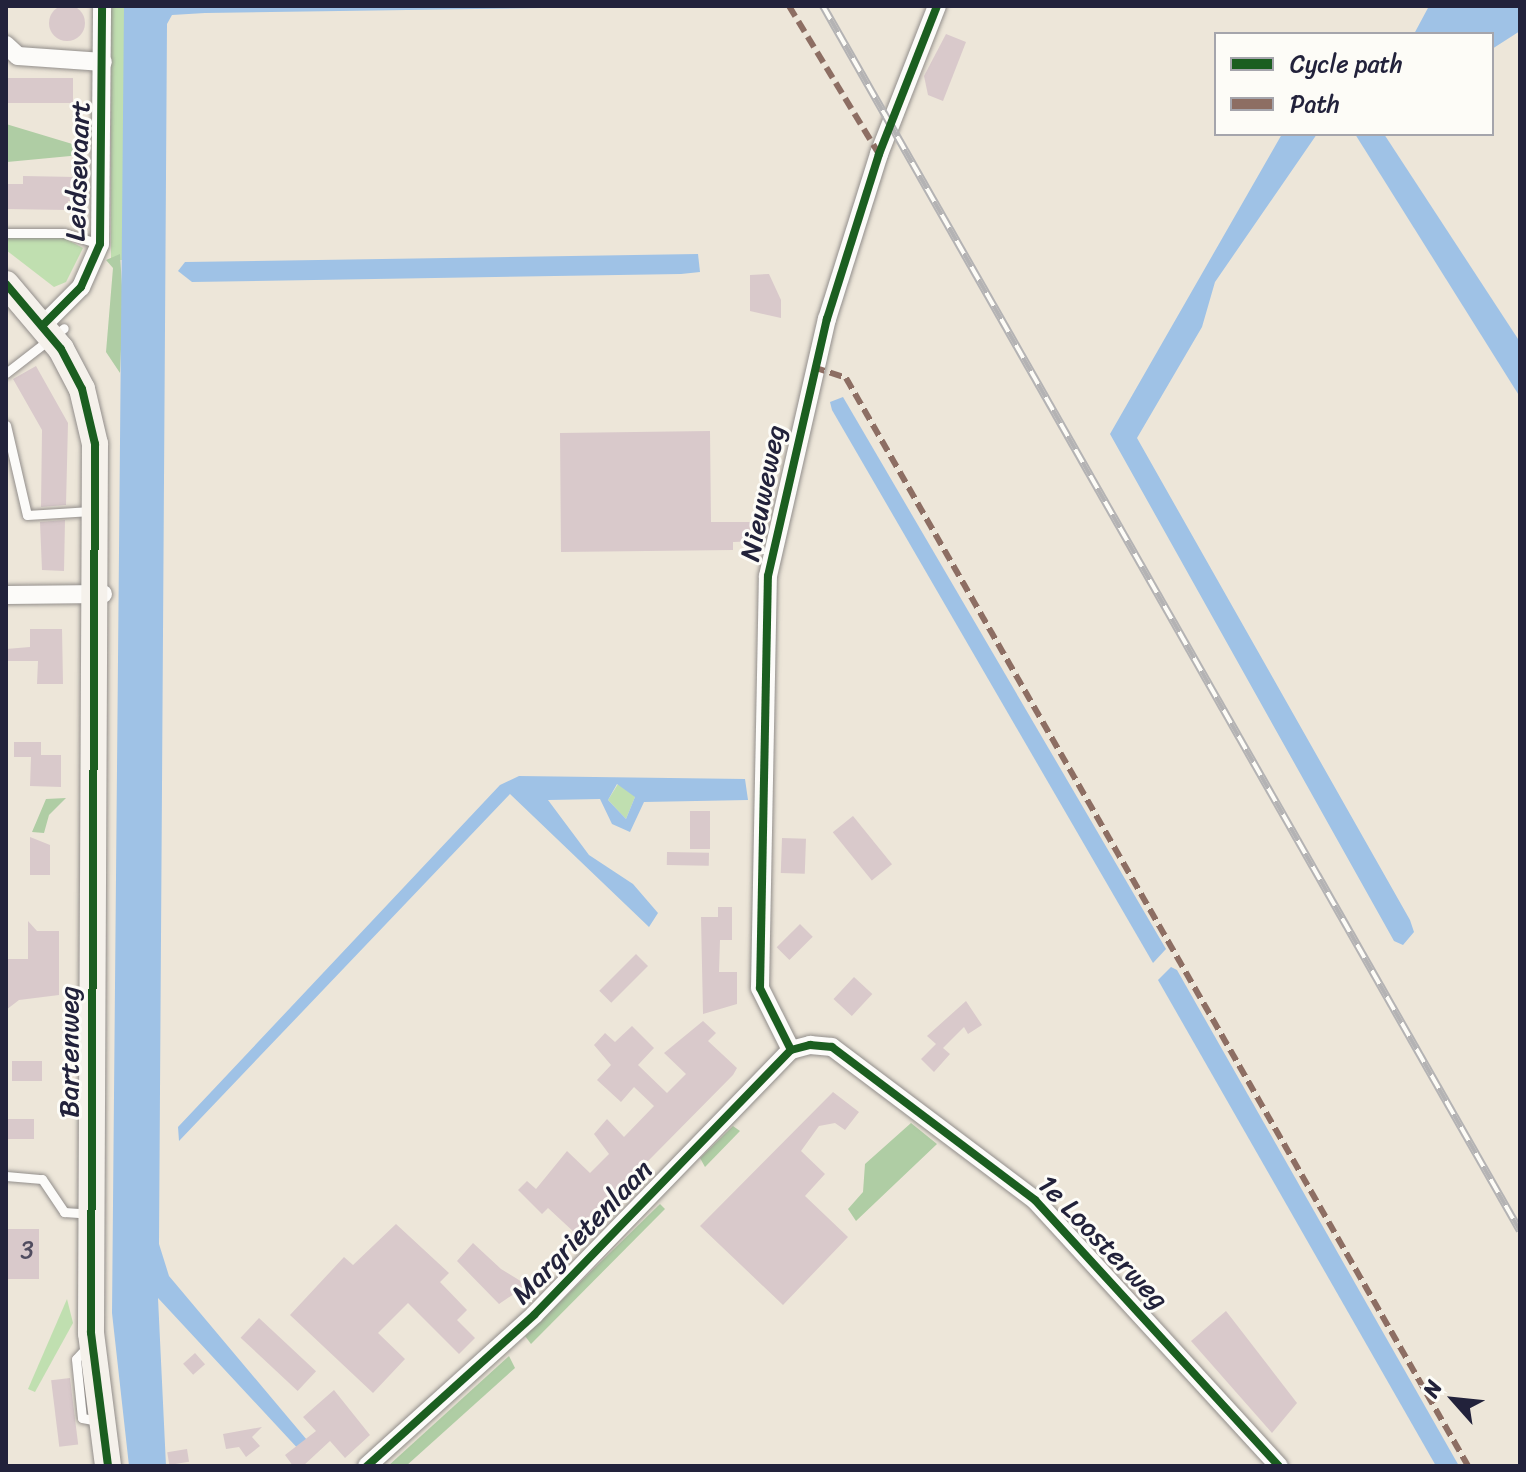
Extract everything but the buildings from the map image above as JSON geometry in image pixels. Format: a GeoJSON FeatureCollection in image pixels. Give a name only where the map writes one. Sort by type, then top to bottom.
{"type":"FeatureCollection","features":[{"type":"Feature","properties":{"kind":"main road"},"geometry":{"type":"LineString","coordinates":[[6,275],[54,326],[99,404],[98,594]]}},
{"type":"Feature","properties":{"kind":"main road"},"geometry":{"type":"LineString","coordinates":[[6,284],[54,326]]}},
{"type":"Feature","properties":{"kind":"main road","name":"Bartenweg"},"geometry":{"type":"LineString","coordinates":[[98,594],[90,1214],[92,1342],[108,1466]]}},
{"type":"Feature","properties":{"kind":"street","name":"Leidsevaart"},"geometry":{"type":"LineString","coordinates":[[54,326],[81,287],[100,244],[102,6]]}},
{"type":"Feature","properties":{"kind":"street","name":"Nieuweweg"},"geometry":{"type":"LineString","coordinates":[[791,1050],[760,988],[768,576],[827,319],[879,154],[937,6]]}},
{"type":"Feature","properties":{"kind":"street"},"geometry":{"type":"LineString","coordinates":[[6,45],[18,56],[103,62]]}},
{"type":"Feature","properties":{"kind":"street"},"geometry":{"type":"LineString","coordinates":[[6,595],[98,594]]}},
{"type":"Feature","properties":{"kind":"street","name":"1e Loosterweg"},"geometry":{"type":"LineString","coordinates":[[791,1050],[832,1047],[1035,1200],[1279,1466]]}},
{"type":"Feature","properties":{"kind":"street","name":"Margrietenlaan"},"geometry":{"type":"LineString","coordinates":[[367,1466],[534,1315],[791,1050]]}},
{"type":"Feature","properties":{"kind":"lane"},"geometry":{"type":"LineString","coordinates":[[6,233],[64,233],[100,244]]}},
{"type":"Feature","properties":{"kind":"lane"},"geometry":{"type":"LineString","coordinates":[[6,373],[54,326]]}},
{"type":"Feature","properties":{"kind":"lane"},"geometry":{"type":"LineString","coordinates":[[6,425],[27,515],[100,511]]}},
{"type":"Feature","properties":{"kind":"lane"},"geometry":{"type":"LineString","coordinates":[[6,1176],[42,1179],[64,1212],[90,1214]]}},
{"type":"Feature","properties":{"kind":"green space"},"geometry":{"type":"Polygon","coordinates":[[[111,6],[124,6],[124,260],[111,260],[111,6]]]}},
{"type":"Feature","properties":{"kind":"green space"},"geometry":{"type":"Polygon","coordinates":[[[6,124],[79,146],[81,155],[7,162],[6,124]]]}},
{"type":"Feature","properties":{"kind":"green space"},"geometry":{"type":"Polygon","coordinates":[[[16,233],[64,238],[83,248],[66,282],[54,287],[6,250],[6,238],[16,233]]]}},
{"type":"Feature","properties":{"kind":"green space"},"geometry":{"type":"Polygon","coordinates":[[[120,254],[123,302],[120,373],[106,352],[113,268],[106,260],[120,254]]]}},
{"type":"Feature","properties":{"kind":"green space"},"geometry":{"type":"Polygon","coordinates":[[[618,784],[632,788],[635,797],[626,819],[608,800],[618,784]]]}},
{"type":"Feature","properties":{"kind":"green space"},"geometry":{"type":"Polygon","coordinates":[[[66,798],[49,815],[44,833],[32,832],[46,799],[66,798]]]}},
{"type":"Feature","properties":{"kind":"green space"},"geometry":{"type":"Polygon","coordinates":[[[911,1123],[937,1144],[856,1221],[848,1209],[863,1192],[865,1164],[911,1123]]]}},
{"type":"Feature","properties":{"kind":"green space"},"geometry":{"type":"Polygon","coordinates":[[[733,1126],[740,1131],[705,1167],[700,1158],[733,1126]]]}},
{"type":"Feature","properties":{"kind":"green space"},"geometry":{"type":"Polygon","coordinates":[[[660,1204],[665,1209],[531,1344],[525,1336],[660,1204]]]}},
{"type":"Feature","properties":{"kind":"green space"},"geometry":{"type":"Polygon","coordinates":[[[67,1299],[73,1323],[35,1392],[28,1389],[67,1299]]]}},
{"type":"Feature","properties":{"kind":"green space"},"geometry":{"type":"Polygon","coordinates":[[[509,1356],[515,1368],[406,1466],[388,1466],[509,1356]]]}},
{"type":"Feature","properties":{"kind":"water"},"geometry":{"type":"Polygon","coordinates":[[[124,6],[685,6],[205,13],[172,15],[167,24],[159,1244],[169,1276],[312,1446],[302,1453],[158,1298],[166,1466],[129,1466],[112,1313],[124,6]]]}},
{"type":"Feature","properties":{"kind":"water"},"geometry":{"type":"Polygon","coordinates":[[[1429,6],[1520,6],[1520,31],[1494,48],[1494,32],[1415,32],[1429,6]]]}},
{"type":"Feature","properties":{"kind":"water"},"geometry":{"type":"Polygon","coordinates":[[[1281,136],[1316,136],[1215,282],[1202,327],[1137,438],[1410,920],[1414,932],[1403,945],[1394,941],[1110,434],[1281,136]]]}},
{"type":"Feature","properties":{"kind":"water"},"geometry":{"type":"Polygon","coordinates":[[[1356,136],[1385,136],[1520,342],[1520,397],[1356,136]]]}},
{"type":"Feature","properties":{"kind":"water"},"geometry":{"type":"Polygon","coordinates":[[[698,254],[700,272],[681,274],[192,282],[178,271],[185,262],[698,254]]]}},
{"type":"Feature","properties":{"kind":"water"},"geometry":{"type":"Polygon","coordinates":[[[843,397],[1166,949],[1153,963],[832,410],[830,402],[843,397]]]}},
{"type":"Feature","properties":{"kind":"water"},"geometry":{"type":"Polygon","coordinates":[[[519,776],[745,779],[748,800],[644,802],[630,832],[612,824],[600,799],[548,800],[589,855],[633,884],[658,913],[649,927],[510,794],[179,1141],[178,1127],[500,785],[519,776]],[[617,784],[608,800],[626,819],[635,797],[617,784]]]}},
{"type":"Feature","properties":{"kind":"water"},"geometry":{"type":"Polygon","coordinates":[[[1171,967],[1177,970],[1459,1466],[1436,1466],[1158,980],[1171,967]]]}},
{"type":"Feature","properties":{"kind":"railway"},"geometry":{"type":"LineString","coordinates":[[823,6],[1520,1231]]}},
{"type":"Feature","properties":{"kind":"marked path"},"geometry":{"type":"LineString","coordinates":[[789,6],[879,154]]}},
{"type":"Feature","properties":{"kind":"marked path"},"geometry":{"type":"LineString","coordinates":[[813,367],[846,378],[1468,1466]]}},
{"type":"Feature","properties":{"kind":"cycle path"},"geometry":{"type":"LineString","coordinates":[[44,324],[81,287],[100,244],[102,6]]}},
{"type":"Feature","properties":{"kind":"cycle path"},"geometry":{"type":"LineString","coordinates":[[791,1050],[760,988],[768,576],[827,319],[879,154],[937,6]]}},
{"type":"Feature","properties":{"kind":"cycle path"},"geometry":{"type":"LineString","coordinates":[[6,284],[61,349],[82,389],[95,444],[91,1333],[108,1466]]}},
{"type":"Feature","properties":{"kind":"cycle path"},"geometry":{"type":"LineString","coordinates":[[367,1466],[534,1315],[791,1050],[810,1045],[832,1047],[1035,1200],[1279,1466]]}}]}
